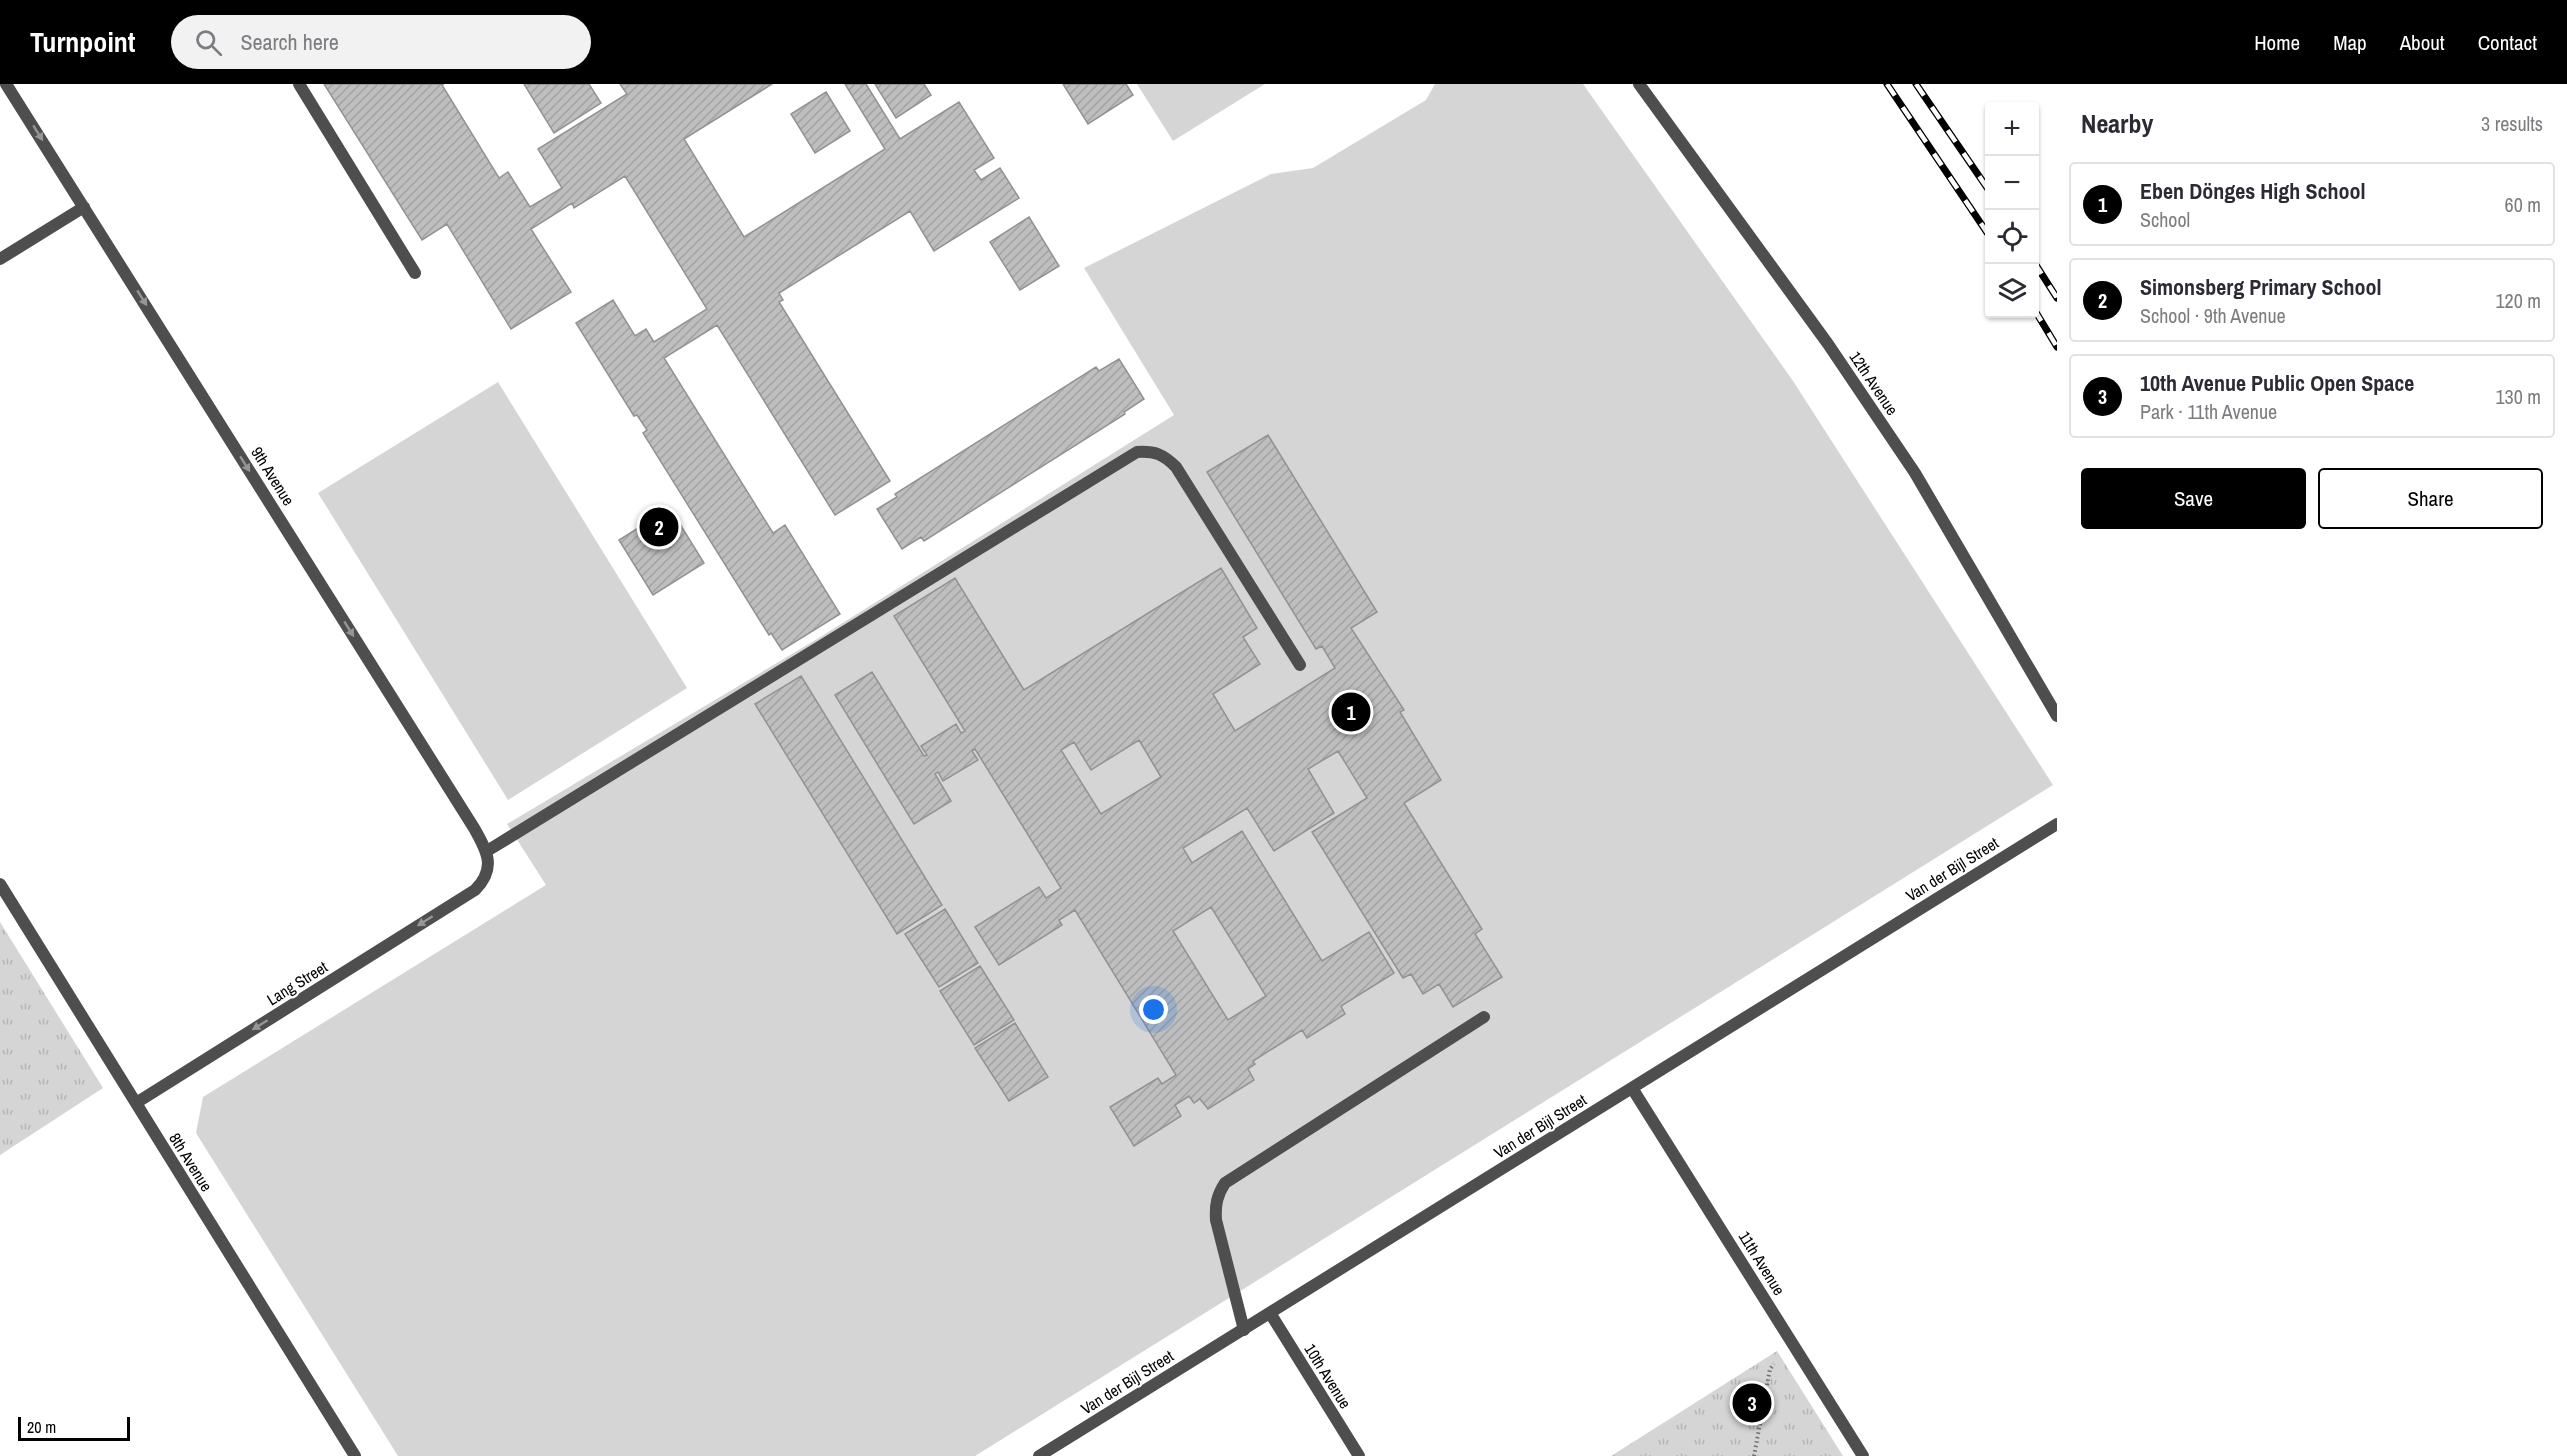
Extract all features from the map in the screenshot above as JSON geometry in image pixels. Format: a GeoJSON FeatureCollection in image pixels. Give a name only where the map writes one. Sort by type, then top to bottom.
{"type":"FeatureCollection","features":[{"type":"Feature","properties":{"kind":"street","name":"9th Avenue"},"geometry":{"type":"LineString","coordinates":[[6,84],[487,851]]}},
{"type":"Feature","properties":{"kind":"street"},"geometry":{"type":"LineString","coordinates":[[299,84],[415,273]]}},
{"type":"Feature","properties":{"kind":"street","name":"12th Avenue"},"geometry":{"type":"LineString","coordinates":[[1639,84],[1828,344],[1915,473],[2057,716]]}},
{"type":"Feature","properties":{"kind":"street"},"geometry":{"type":"LineString","coordinates":[[0,259],[84,207]]}},
{"type":"Feature","properties":{"kind":"street"},"geometry":{"type":"LineString","coordinates":[[487,851],[1137,452],[1151,451],[1162,454],[1176,466],[1300,665]]}},
{"type":"Feature","properties":{"kind":"street","name":"Van der Bijl Street"},"geometry":{"type":"LineString","coordinates":[[1040,1456],[2057,824]]}},
{"type":"Feature","properties":{"kind":"street","name":"Lang Street"},"geometry":{"type":"LineString","coordinates":[[136,1103],[475,890],[486,876],[487,851]]}},
{"type":"Feature","properties":{"kind":"street","name":"8th Avenue"},"geometry":{"type":"LineString","coordinates":[[0,885],[355,1456]]}},
{"type":"Feature","properties":{"kind":"street"},"geometry":{"type":"LineString","coordinates":[[1244,1329],[1216,1220],[1216,1200],[1225,1183],[1484,1017]]}},
{"type":"Feature","properties":{"kind":"street","name":"11th Avenue"},"geometry":{"type":"LineString","coordinates":[[1632,1088],[1863,1456]]}},
{"type":"Feature","properties":{"kind":"street","name":"10th Avenue"},"geometry":{"type":"LineString","coordinates":[[1270,1313],[1359,1456]]}},
{"type":"Feature","properties":{"kind":"path"},"geometry":{"type":"LineString","coordinates":[[1754,1456],[1770,1368],[1793,1344]]}},
{"type":"Feature","properties":{"kind":"green space"},"geometry":{"type":"Polygon","coordinates":[[[1137,84],[1265,84],[1173,141],[1137,84]]]}},
{"type":"Feature","properties":{"kind":"green space"},"geometry":{"type":"Polygon","coordinates":[[[1435,84],[1583,84],[1793,381],[2053,785],[975,1456],[398,1456],[196,1133],[203,1097],[546,885],[507,824],[817,639],[1174,415],[1084,268],[1271,174],[1313,168],[1426,100],[1435,84]]]}},
{"type":"Feature","properties":{"kind":"green space"},"geometry":{"type":"Polygon","coordinates":[[[498,382],[687,688],[508,800],[318,493],[498,382]]]}},
{"type":"Feature","properties":{"kind":"green space"},"geometry":{"type":"Polygon","coordinates":[[[0,922],[103,1088],[0,1155],[0,922]]]}},
{"type":"Feature","properties":{"kind":"green space"},"geometry":{"type":"Polygon","coordinates":[[[1777,1351],[1843,1456],[1611,1456],[1777,1351]]]}},
{"type":"Feature","properties":{"kind":"building"},"geometry":{"type":"Polygon","coordinates":[[[324,84],[444,84],[442,85],[499,178],[508,172],[530,207],[562,188],[538,149],[627,94],[620,84],[772,84],[684,139],[744,237],[885,149],[845,84],[866,84],[900,139],[959,102],[994,158],[974,170],[981,180],[1000,168],[1019,198],[934,251],[910,211],[779,293],[783,300],[779,302],[890,481],[835,515],[717,325],[664,358],[773,533],[785,525],[840,614],[782,650],[771,633],[769,635],[643,433],[647,430],[637,415],[634,416],[576,323],[613,300],[635,336],[646,329],[654,342],[707,309],[625,176],[574,208],[572,203],[531,229],[571,292],[511,329],[447,224],[422,240],[324,84]]]}},
{"type":"Feature","properties":{"kind":"building"},"geometry":{"type":"Polygon","coordinates":[[[524,84],[589,84],[601,103],[554,133],[524,84]]]}},
{"type":"Feature","properties":{"kind":"building"},"geometry":{"type":"Polygon","coordinates":[[[875,84],[924,84],[931,95],[896,118],[875,84]]]}},
{"type":"Feature","properties":{"kind":"building"},"geometry":{"type":"Polygon","coordinates":[[[1063,84],[1126,84],[1133,95],[1088,124],[1063,84]]]}},
{"type":"Feature","properties":{"kind":"building"},"geometry":{"type":"Polygon","coordinates":[[[826,92],[850,131],[815,153],[791,114],[826,92]]]}},
{"type":"Feature","properties":{"kind":"building"},"geometry":{"type":"Polygon","coordinates":[[[1029,217],[1059,266],[1020,290],[990,242],[1029,217]]]}},
{"type":"Feature","properties":{"kind":"building"},"geometry":{"type":"Polygon","coordinates":[[[1119,359],[1144,399],[1124,412],[1125,414],[924,541],[921,537],[902,549],[877,509],[897,497],[895,494],[1096,367],[1099,371],[1119,359]]]}},
{"type":"Feature","properties":{"kind":"building"},"geometry":{"type":"Polygon","coordinates":[[[1268,435],[1377,612],[1351,628],[1404,710],[1400,712],[1441,780],[1404,803],[1482,929],[1475,934],[1502,977],[1453,1007],[1439,984],[1423,994],[1411,974],[1403,978],[1312,832],[1367,798],[1338,751],[1308,769],[1334,813],[1274,851],[1247,808],[1183,848],[1192,863],[1242,831],[1322,961],[1369,932],[1394,973],[1341,1006],[1345,1014],[1307,1038],[1302,1030],[1253,1061],[1255,1064],[1248,1069],[1254,1080],[1208,1109],[1200,1099],[1194,1103],[1189,1096],[1175,1105],[1181,1116],[1134,1146],[1110,1107],[1158,1078],[1162,1084],[1176,1075],[1075,910],[1059,920],[1062,925],[999,965],[975,927],[1039,887],[1046,898],[1061,888],[975,749],[972,751],[978,760],[943,781],[938,772],[935,774],[951,801],[914,824],[835,695],[872,672],[924,756],[927,755],[921,746],[956,724],[961,733],[965,731],[894,616],[955,578],[1024,690],[1221,568],[1257,628],[1243,637],[1260,664],[1213,694],[1235,731],[1335,668],[1322,646],[1316,649],[1207,472],[1268,435]],[[1139,740],[1091,770],[1074,742],[1061,750],[1101,814],[1161,777],[1139,740]],[[1211,907],[1173,931],[1228,1020],[1266,996],[1211,907]]]}},
{"type":"Feature","properties":{"kind":"building"},"geometry":{"type":"Polygon","coordinates":[[[670,508],[704,563],[653,595],[619,540],[670,508]]]}},
{"type":"Feature","properties":{"kind":"building"},"geometry":{"type":"Polygon","coordinates":[[[801,676],[942,905],[897,934],[755,704],[801,676]]]}},
{"type":"Feature","properties":{"kind":"building"},"geometry":{"type":"Polygon","coordinates":[[[945,909],[978,963],[939,987],[905,934],[945,909]]]}},
{"type":"Feature","properties":{"kind":"building"},"geometry":{"type":"Polygon","coordinates":[[[980,966],[1014,1020],[974,1045],[940,991],[980,966]]]}},
{"type":"Feature","properties":{"kind":"building"},"geometry":{"type":"Polygon","coordinates":[[[1015,1023],[1048,1077],[1009,1101],[975,1048],[1015,1023]]]}},
{"type":"Feature","properties":{"kind":"railway"},"geometry":{"type":"LineString","coordinates":[[1887,84],[1985,230]]}},
{"type":"Feature","properties":{"kind":"railway"},"geometry":{"type":"LineString","coordinates":[[1916,84],[1985,185]]}},
{"type":"Feature","properties":{"kind":"railway"},"geometry":{"type":"LineString","coordinates":[[2035,264],[2057,298]]}},
{"type":"Feature","properties":{"kind":"railway"},"geometry":{"type":"LineString","coordinates":[[2039,317],[2057,347]]}},
{"type":"Feature","properties":{"kind":"place","name":"Simonsberg Primary School"},"geometry":{"type":"Point","coordinates":[659,527]}},
{"type":"Feature","properties":{"kind":"place","name":"Eben Dönges High School"},"geometry":{"type":"Point","coordinates":[1351,712]}},
{"type":"Feature","properties":{"kind":"place","name":"10th Avenue Public Open Space"},"geometry":{"type":"Point","coordinates":[1752,1403]}}]}
